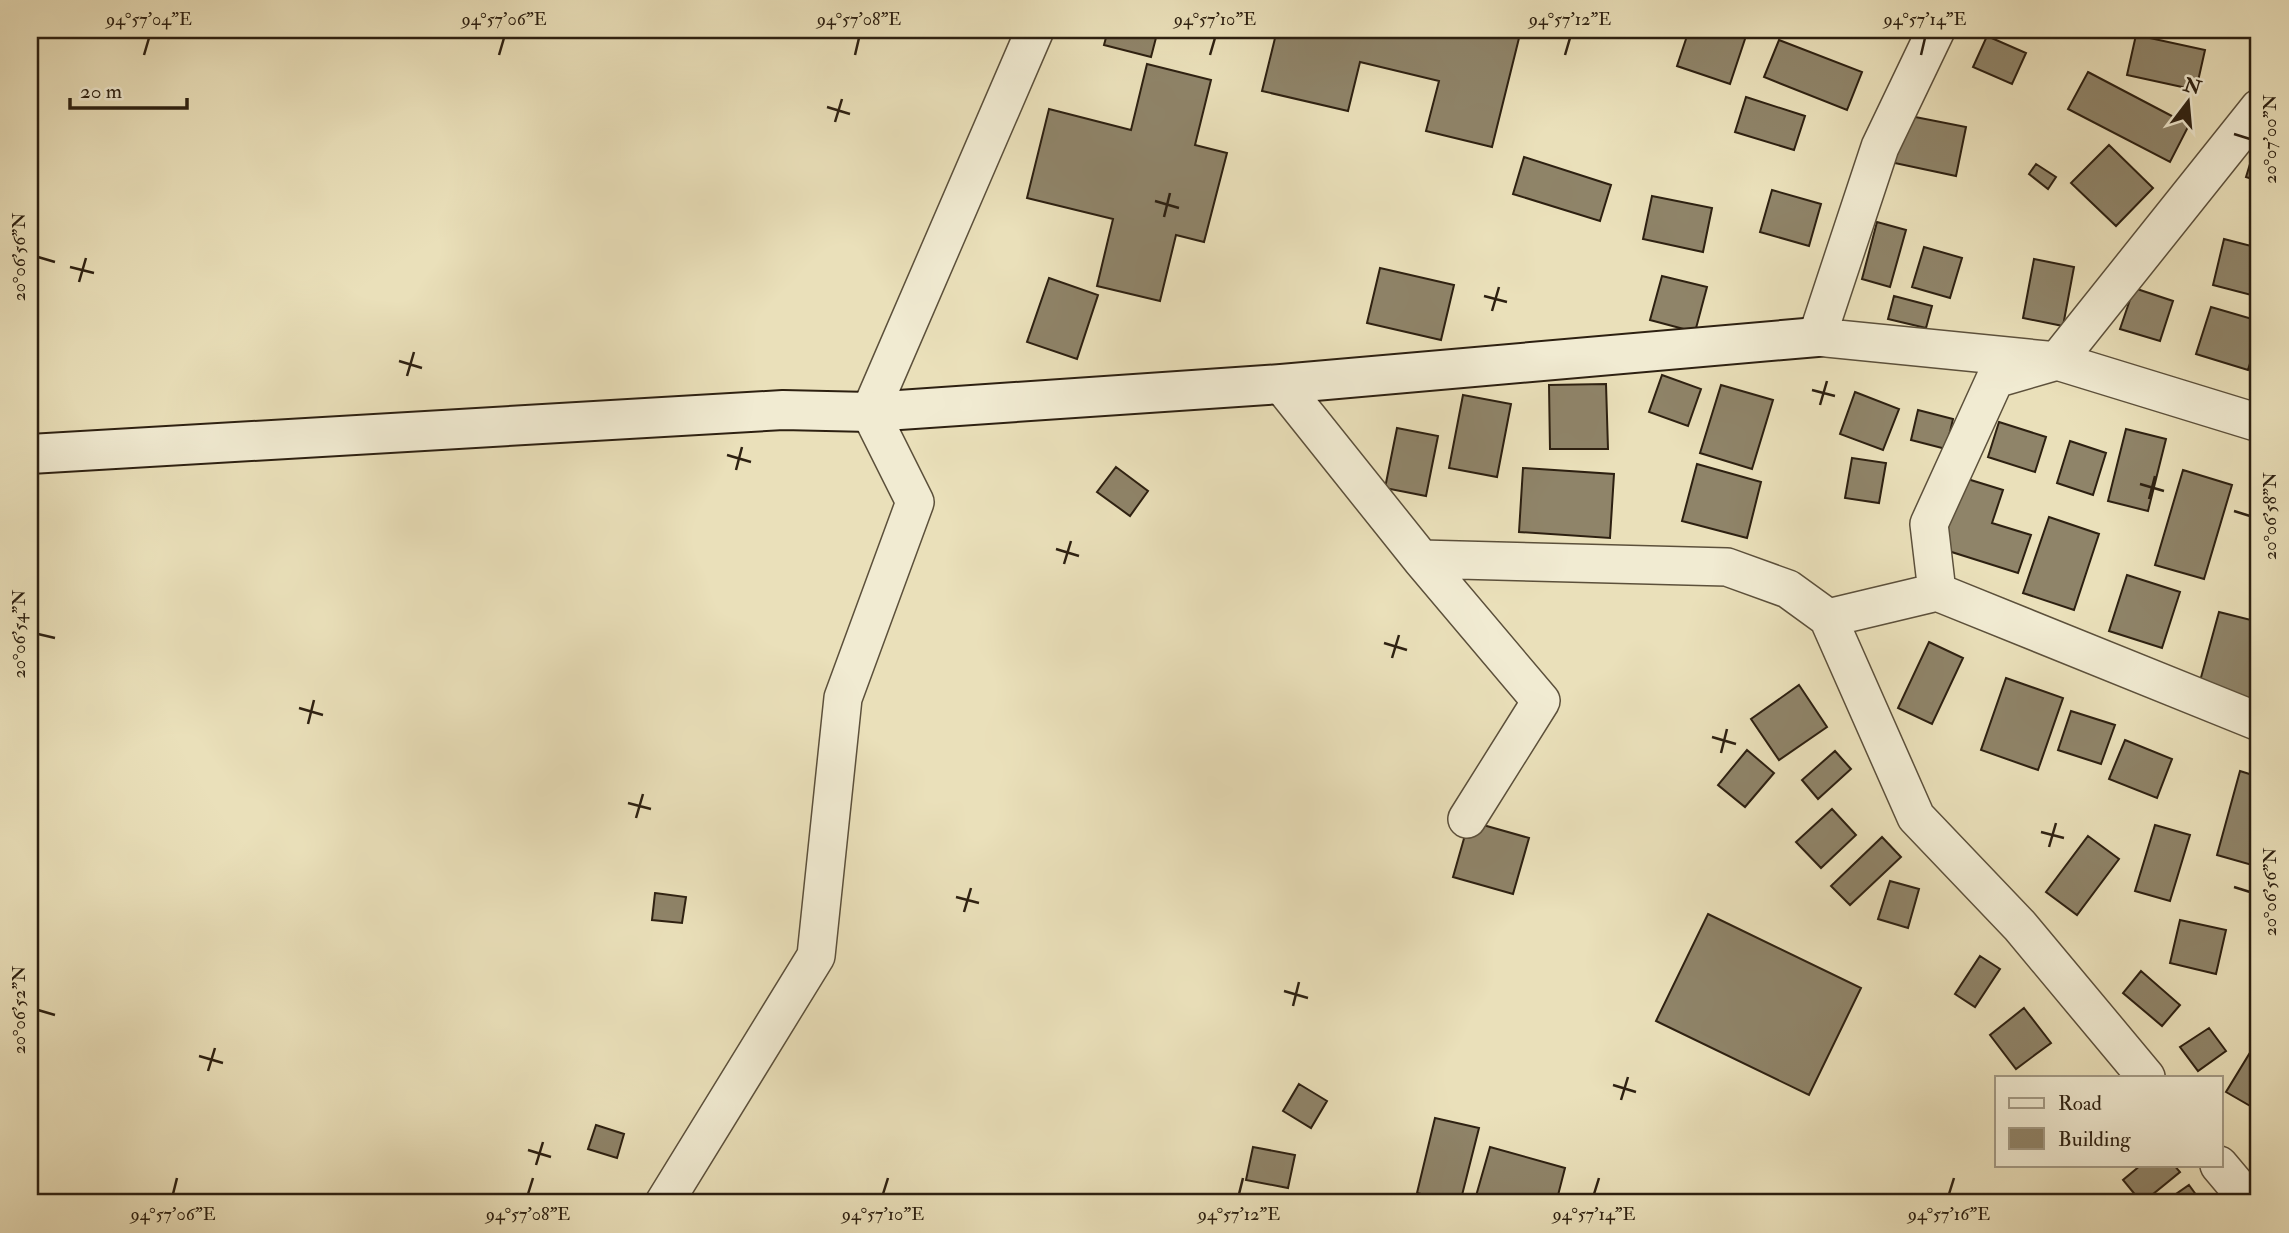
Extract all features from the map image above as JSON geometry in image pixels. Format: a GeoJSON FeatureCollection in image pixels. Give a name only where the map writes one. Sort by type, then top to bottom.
{"type":"FeatureCollection","features":[{"type":"Feature","properties":{"kind":"street"},"geometry":{"type":"LineString","coordinates":[[664,1203],[816,956],[843,698],[915,502],[870,412],[1035,30]]}},
{"type":"Feature","properties":{"kind":"street"},"geometry":{"type":"LineString","coordinates":[[1817,337],[1880,146],[1937,30]]}},
{"type":"Feature","properties":{"kind":"street"},"geometry":{"type":"LineString","coordinates":[[1937,592],[1929,524],[1995,379],[2057,360],[2259,108]]}},
{"type":"Feature","properties":{"kind":"street"},"geometry":{"type":"LineString","coordinates":[[30,454],[769,411],[870,412],[1281,384],[1817,337],[2057,360],[2259,423]]}},
{"type":"Feature","properties":{"kind":"street"},"geometry":{"type":"LineString","coordinates":[[1281,384],[1421,559],[1541,701],[1468,819]]}},
{"type":"Feature","properties":{"kind":"street"},"geometry":{"type":"LineString","coordinates":[[1421,559],[1727,567],[1787,589],[1828,618],[1916,817],[2020,926],[2145,1076]]}},
{"type":"Feature","properties":{"kind":"street"},"geometry":{"type":"LineString","coordinates":[[1828,618],[1937,592],[2259,722]]}},
{"type":"Feature","properties":{"kind":"street"},"geometry":{"type":"LineString","coordinates":[[2220,1166],[2252,1203]]}},
{"type":"Feature","properties":{"kind":"building"},"geometry":{"type":"Polygon","coordinates":[[[1108,30],[1158,30],[1151,57],[1104,45],[1108,30]]]}},
{"type":"Feature","properties":{"kind":"building"},"geometry":{"type":"Polygon","coordinates":[[[1277,30],[1521,30],[1492,147],[1426,131],[1439,81],[1360,62],[1348,111],[1262,91],[1277,30]]]}},
{"type":"Feature","properties":{"kind":"building"},"geometry":{"type":"Polygon","coordinates":[[[1689,30],[1748,30],[1730,84],[1677,66],[1689,30]]]}},
{"type":"Feature","properties":{"kind":"building"},"geometry":{"type":"Polygon","coordinates":[[[2136,35],[2205,50],[2196,90],[2127,75],[2136,35]]]}},
{"type":"Feature","properties":{"kind":"building"},"geometry":{"type":"Polygon","coordinates":[[[1987,36],[2026,53],[2012,84],[1973,67],[1987,36]]]}},
{"type":"Feature","properties":{"kind":"building"},"geometry":{"type":"Polygon","coordinates":[[[1779,40],[1862,72],[1847,110],[1764,77],[1779,40]]]}},
{"type":"Feature","properties":{"kind":"building"},"geometry":{"type":"Polygon","coordinates":[[[1147,64],[1211,80],[1195,145],[1227,153],[1204,242],[1176,235],[1160,301],[1097,286],[1113,219],[1027,198],[1049,109],[1131,130],[1147,64]]]}},
{"type":"Feature","properties":{"kind":"building"},"geometry":{"type":"Polygon","coordinates":[[[2088,72],[2189,125],[2170,162],[2068,109],[2088,72]]]}},
{"type":"Feature","properties":{"kind":"building"},"geometry":{"type":"Polygon","coordinates":[[[1746,97],[1805,116],[1794,150],[1735,132],[1746,97]]]}},
{"type":"Feature","properties":{"kind":"building"},"geometry":{"type":"Polygon","coordinates":[[[1900,114],[1966,127],[1956,176],[1890,162],[1900,114]]]}},
{"type":"Feature","properties":{"kind":"building"},"geometry":{"type":"Polygon","coordinates":[[[2257,141],[2259,142],[2259,181],[2246,177],[2257,141]]]}},
{"type":"Feature","properties":{"kind":"building"},"geometry":{"type":"Polygon","coordinates":[[[2109,145],[2153,188],[2116,226],[2071,183],[2109,145]]]}},
{"type":"Feature","properties":{"kind":"building"},"geometry":{"type":"Polygon","coordinates":[[[1524,157],[1611,185],[1600,221],[1513,194],[1524,157]]]}},
{"type":"Feature","properties":{"kind":"building"},"geometry":{"type":"Polygon","coordinates":[[[2036,164],[2056,177],[2048,189],[2029,174],[2036,164]]]}},
{"type":"Feature","properties":{"kind":"building"},"geometry":{"type":"Polygon","coordinates":[[[1772,190],[1821,204],[1809,246],[1760,232],[1772,190]]]}},
{"type":"Feature","properties":{"kind":"building"},"geometry":{"type":"Polygon","coordinates":[[[1652,196],[1712,208],[1703,252],[1643,239],[1652,196]]]}},
{"type":"Feature","properties":{"kind":"building"},"geometry":{"type":"Polygon","coordinates":[[[1877,222],[1906,230],[1890,287],[1862,279],[1877,222]]]}},
{"type":"Feature","properties":{"kind":"building"},"geometry":{"type":"Polygon","coordinates":[[[2224,239],[2259,248],[2259,297],[2213,285],[2224,239]]]}},
{"type":"Feature","properties":{"kind":"building"},"geometry":{"type":"Polygon","coordinates":[[[1924,247],[1962,258],[1950,298],[1912,287],[1924,247]]]}},
{"type":"Feature","properties":{"kind":"building"},"geometry":{"type":"Polygon","coordinates":[[[2034,259],[2074,267],[2063,326],[2023,318],[2034,259]]]}},
{"type":"Feature","properties":{"kind":"building"},"geometry":{"type":"Polygon","coordinates":[[[1380,268],[1454,285],[1441,340],[1367,323],[1380,268]]]}},
{"type":"Feature","properties":{"kind":"building"},"geometry":{"type":"Polygon","coordinates":[[[1662,276],[1707,287],[1695,332],[1650,320],[1662,276]]]}},
{"type":"Feature","properties":{"kind":"building"},"geometry":{"type":"Polygon","coordinates":[[[1049,278],[1098,295],[1077,359],[1027,342],[1049,278]]]}},
{"type":"Feature","properties":{"kind":"building"},"geometry":{"type":"Polygon","coordinates":[[[2134,288],[2173,301],[2160,341],[2120,329],[2134,288]]]}},
{"type":"Feature","properties":{"kind":"building"},"geometry":{"type":"Polygon","coordinates":[[[1894,296],[1932,306],[1926,328],[1888,319],[1894,296]]]}},
{"type":"Feature","properties":{"kind":"building"},"geometry":{"type":"Polygon","coordinates":[[[2211,307],[2259,321],[2259,333],[2248,370],[2196,354],[2211,307]]]}},
{"type":"Feature","properties":{"kind":"building"},"geometry":{"type":"Polygon","coordinates":[[[1662,375],[1701,389],[1688,426],[1649,412],[1662,375]]]}},
{"type":"Feature","properties":{"kind":"building"},"geometry":{"type":"Polygon","coordinates":[[[1606,384],[1608,449],[1550,449],[1549,385],[1606,384]]]}},
{"type":"Feature","properties":{"kind":"building"},"geometry":{"type":"Polygon","coordinates":[[[1721,385],[1773,400],[1752,469],[1700,453],[1721,385]]]}},
{"type":"Feature","properties":{"kind":"building"},"geometry":{"type":"Polygon","coordinates":[[[1855,392],[1899,409],[1883,450],[1840,434],[1855,392]]]}},
{"type":"Feature","properties":{"kind":"building"},"geometry":{"type":"Polygon","coordinates":[[[1463,395],[1511,404],[1497,477],[1449,468],[1463,395]]]}},
{"type":"Feature","properties":{"kind":"building"},"geometry":{"type":"Polygon","coordinates":[[[1918,410],[1953,419],[1946,449],[1911,440],[1918,410]]]}},
{"type":"Feature","properties":{"kind":"building"},"geometry":{"type":"Polygon","coordinates":[[[1999,422],[2046,437],[2035,472],[1988,457],[1999,422]]]}},
{"type":"Feature","properties":{"kind":"building"},"geometry":{"type":"Polygon","coordinates":[[[1397,428],[1438,436],[1426,496],[1385,488],[1397,428]]]}},
{"type":"Feature","properties":{"kind":"building"},"geometry":{"type":"Polygon","coordinates":[[[2126,429],[2166,439],[2148,511],[2108,501],[2126,429]]]}},
{"type":"Feature","properties":{"kind":"building"},"geometry":{"type":"Polygon","coordinates":[[[2070,441],[2106,453],[2093,495],[2057,483],[2070,441]]]}},
{"type":"Feature","properties":{"kind":"building"},"geometry":{"type":"Polygon","coordinates":[[[1852,458],[1886,463],[1879,503],[1845,498],[1852,458]]]}},
{"type":"Feature","properties":{"kind":"building"},"geometry":{"type":"Polygon","coordinates":[[[1697,464],[1761,482],[1747,538],[1682,521],[1697,464]]]}},
{"type":"Feature","properties":{"kind":"building"},"geometry":{"type":"Polygon","coordinates":[[[1116,467],[1148,491],[1130,516],[1097,492],[1116,467]]]}},
{"type":"Feature","properties":{"kind":"building"},"geometry":{"type":"Polygon","coordinates":[[[1523,468],[1614,474],[1610,538],[1519,532],[1523,468]]]}},
{"type":"Feature","properties":{"kind":"building"},"geometry":{"type":"Polygon","coordinates":[[[2183,470],[2232,485],[2204,579],[2155,565],[2183,470]]]}},
{"type":"Feature","properties":{"kind":"building"},"geometry":{"type":"Polygon","coordinates":[[[1961,477],[2003,490],[1992,523],[2031,535],[2018,573],[1939,548],[1961,477]]]}},
{"type":"Feature","properties":{"kind":"building"},"geometry":{"type":"Polygon","coordinates":[[[2049,517],[2099,534],[2074,610],[2023,593],[2049,517]]]}},
{"type":"Feature","properties":{"kind":"building"},"geometry":{"type":"Polygon","coordinates":[[[2127,575],[2180,592],[2162,648],[2109,631],[2127,575]]]}},
{"type":"Feature","properties":{"kind":"building"},"geometry":{"type":"Polygon","coordinates":[[[2219,612],[2259,622],[2259,708],[2197,692],[2219,612]]]}},
{"type":"Feature","properties":{"kind":"building"},"geometry":{"type":"Polygon","coordinates":[[[1929,642],[1963,658],[1932,724],[1898,708],[1929,642]]]}},
{"type":"Feature","properties":{"kind":"building"},"geometry":{"type":"Polygon","coordinates":[[[2006,678],[2063,698],[2038,770],[1981,750],[2006,678]]]}},
{"type":"Feature","properties":{"kind":"building"},"geometry":{"type":"Polygon","coordinates":[[[1799,685],[1827,727],[1779,760],[1751,719],[1799,685]]]}},
{"type":"Feature","properties":{"kind":"building"},"geometry":{"type":"Polygon","coordinates":[[[2071,711],[2115,725],[2101,764],[2058,750],[2071,711]]]}},
{"type":"Feature","properties":{"kind":"building"},"geometry":{"type":"Polygon","coordinates":[[[2125,740],[2172,759],[2157,798],[2109,779],[2125,740]]]}},
{"type":"Feature","properties":{"kind":"building"},"geometry":{"type":"Polygon","coordinates":[[[1747,750],[1774,773],[1745,807],[1718,785],[1747,750]]]}},
{"type":"Feature","properties":{"kind":"building"},"geometry":{"type":"Polygon","coordinates":[[[1835,751],[1851,769],[1818,799],[1802,780],[1835,751]]]}},
{"type":"Feature","properties":{"kind":"building"},"geometry":{"type":"Polygon","coordinates":[[[2240,771],[2259,777],[2259,867],[2217,855],[2240,771]]]}},
{"type":"Feature","properties":{"kind":"building"},"geometry":{"type":"Polygon","coordinates":[[[1832,809],[1856,835],[1821,868],[1796,842],[1832,809]]]}},
{"type":"Feature","properties":{"kind":"building"},"geometry":{"type":"Polygon","coordinates":[[[1469,821],[1529,838],[1513,894],[1453,877],[1469,821]]]}},
{"type":"Feature","properties":{"kind":"building"},"geometry":{"type":"Polygon","coordinates":[[[2155,825],[2190,835],[2170,901],[2135,891],[2155,825]]]}},
{"type":"Feature","properties":{"kind":"building"},"geometry":{"type":"Polygon","coordinates":[[[2088,836],[2119,859],[2077,915],[2046,892],[2088,836]]]}},
{"type":"Feature","properties":{"kind":"building"},"geometry":{"type":"Polygon","coordinates":[[[1882,837],[1901,857],[1850,905],[1831,886],[1882,837]]]}},
{"type":"Feature","properties":{"kind":"building"},"geometry":{"type":"Polygon","coordinates":[[[1890,881],[1919,889],[1908,928],[1878,919],[1890,881]]]}},
{"type":"Feature","properties":{"kind":"building"},"geometry":{"type":"Polygon","coordinates":[[[655,893],[686,897],[682,923],[652,920],[655,893]]]}},
{"type":"Feature","properties":{"kind":"building"},"geometry":{"type":"Polygon","coordinates":[[[1708,914],[1861,988],[1809,1095],[1656,1021],[1708,914]]]}},
{"type":"Feature","properties":{"kind":"building"},"geometry":{"type":"Polygon","coordinates":[[[2180,920],[2226,930],[2216,974],[2170,963],[2180,920]]]}},
{"type":"Feature","properties":{"kind":"building"},"geometry":{"type":"Polygon","coordinates":[[[1980,956],[2000,969],[1975,1007],[1955,994],[1980,956]]]}},
{"type":"Feature","properties":{"kind":"building"},"geometry":{"type":"Polygon","coordinates":[[[2141,971],[2180,1005],[2162,1026],[2123,993],[2141,971]]]}},
{"type":"Feature","properties":{"kind":"building"},"geometry":{"type":"Polygon","coordinates":[[[2024,1008],[2051,1043],[2016,1069],[1990,1035],[2024,1008]]]}},
{"type":"Feature","properties":{"kind":"building"},"geometry":{"type":"Polygon","coordinates":[[[2209,1028],[2226,1051],[2198,1071],[2180,1047],[2209,1028]]]}},
{"type":"Feature","properties":{"kind":"building"},"geometry":{"type":"Polygon","coordinates":[[[2251,1051],[2259,1056],[2259,1111],[2226,1092],[2251,1051]]]}},
{"type":"Feature","properties":{"kind":"building"},"geometry":{"type":"Polygon","coordinates":[[[1299,1084],[1327,1101],[1311,1128],[1283,1111],[1299,1084]]]}},
{"type":"Feature","properties":{"kind":"building"},"geometry":{"type":"Polygon","coordinates":[[[1435,1118],[1479,1128],[1460,1203],[1417,1193],[1435,1118]]]}},
{"type":"Feature","properties":{"kind":"building"},"geometry":{"type":"Polygon","coordinates":[[[596,1125],[624,1134],[617,1158],[588,1149],[596,1125]]]}},
{"type":"Feature","properties":{"kind":"building"},"geometry":{"type":"Polygon","coordinates":[[[1253,1147],[1295,1155],[1288,1188],[1246,1180],[1253,1147]]]}},
{"type":"Feature","properties":{"kind":"building"},"geometry":{"type":"Polygon","coordinates":[[[1490,1147],[1565,1168],[1556,1203],[1474,1203],[1490,1147]]]}},
{"type":"Feature","properties":{"kind":"building"},"geometry":{"type":"Polygon","coordinates":[[[2140,1166],[2175,1166],[2180,1172],[2142,1203],[2123,1180],[2140,1166]]]}},
{"type":"Feature","properties":{"kind":"building"},"geometry":{"type":"Polygon","coordinates":[[[2189,1185],[2202,1203],[2163,1203],[2189,1185]]]}}]}
